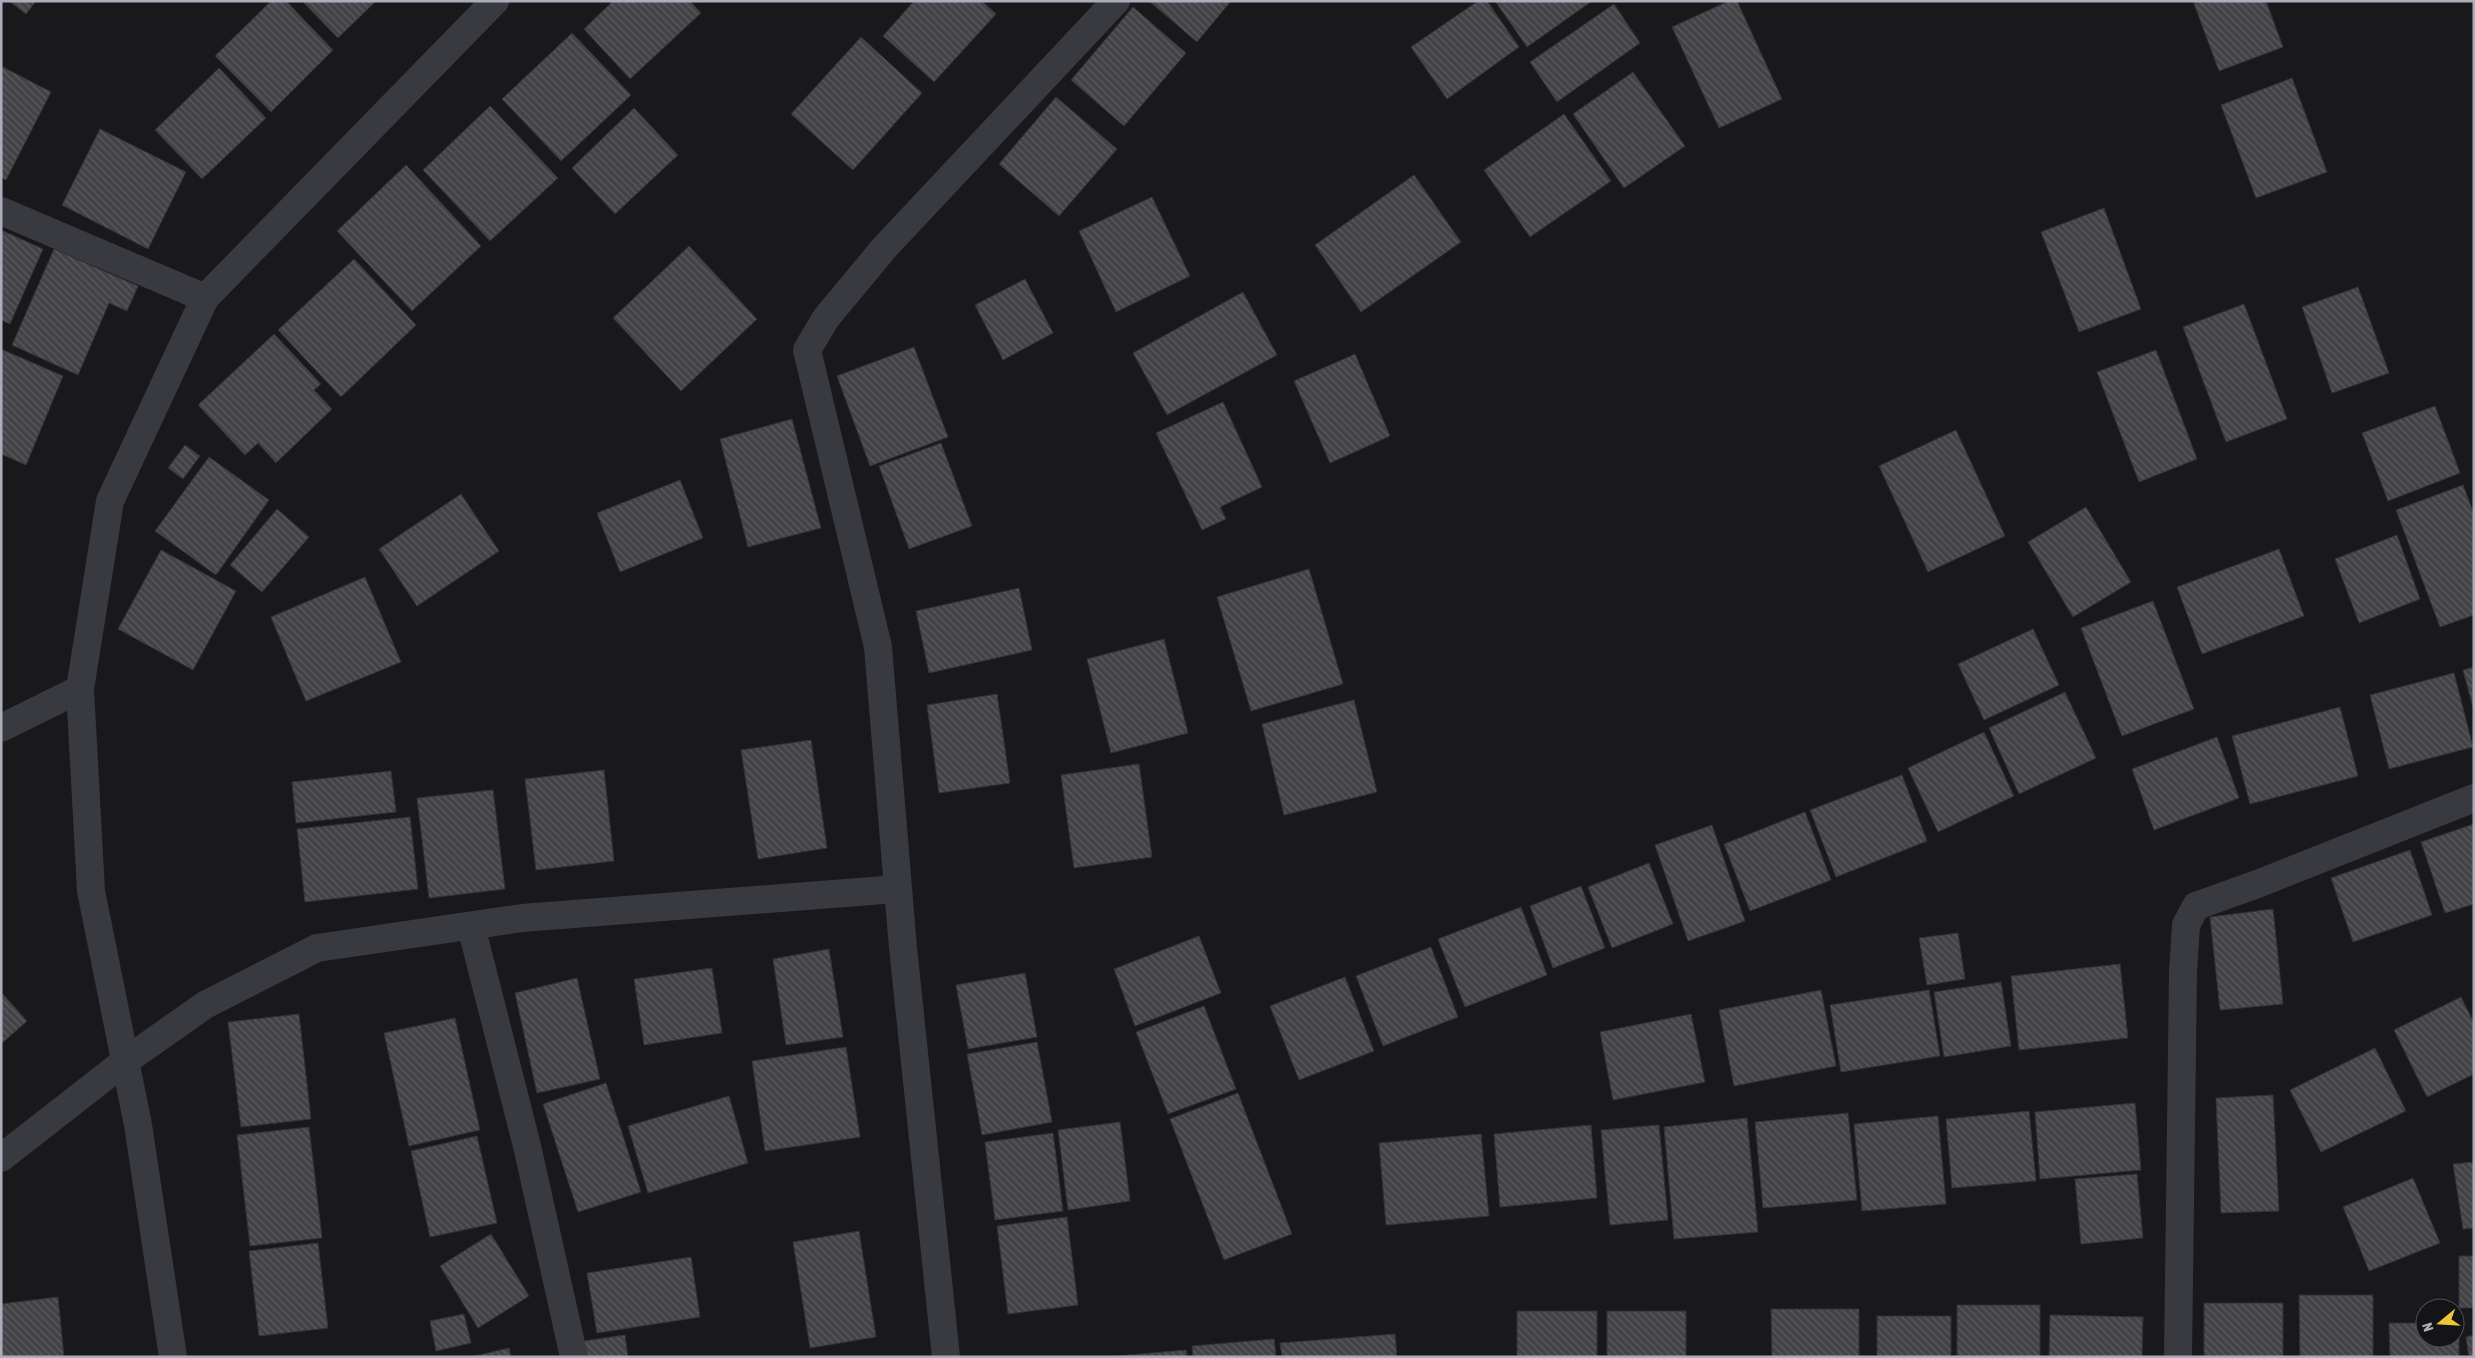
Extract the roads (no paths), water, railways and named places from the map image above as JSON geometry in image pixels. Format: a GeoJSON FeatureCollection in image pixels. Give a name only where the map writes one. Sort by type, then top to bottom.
{"type":"FeatureCollection","features":[{"type":"Feature","properties":{"kind":"street"},"geometry":{"type":"LineString","coordinates":[[173,1357],[138,1125],[91,892],[80,689],[110,501],[205,298],[495,1]]}},
{"type":"Feature","properties":{"kind":"street"},"geometry":{"type":"LineString","coordinates":[[946,1357],[897,889],[878,647],[807,350],[826,318],[885,247],[1116,1]]}},
{"type":"Feature","properties":{"kind":"street"},"geometry":{"type":"LineString","coordinates":[[1,212],[205,298]]}},
{"type":"Feature","properties":{"kind":"street"},"geometry":{"type":"LineString","coordinates":[[1,728],[80,689]]}},
{"type":"Feature","properties":{"kind":"street"},"geometry":{"type":"LineString","coordinates":[[2178,1357],[2183,972],[2186,924],[2196,906],[2260,883],[2474,798]]}},
{"type":"Feature","properties":{"kind":"street"},"geometry":{"type":"LineString","coordinates":[[1,1158],[124,1062],[205,1005],[317,948],[522,918],[897,889]]}},
{"type":"Feature","properties":{"kind":"street"},"geometry":{"type":"LineString","coordinates":[[471,926],[527,1146],[574,1357]]}}]}
